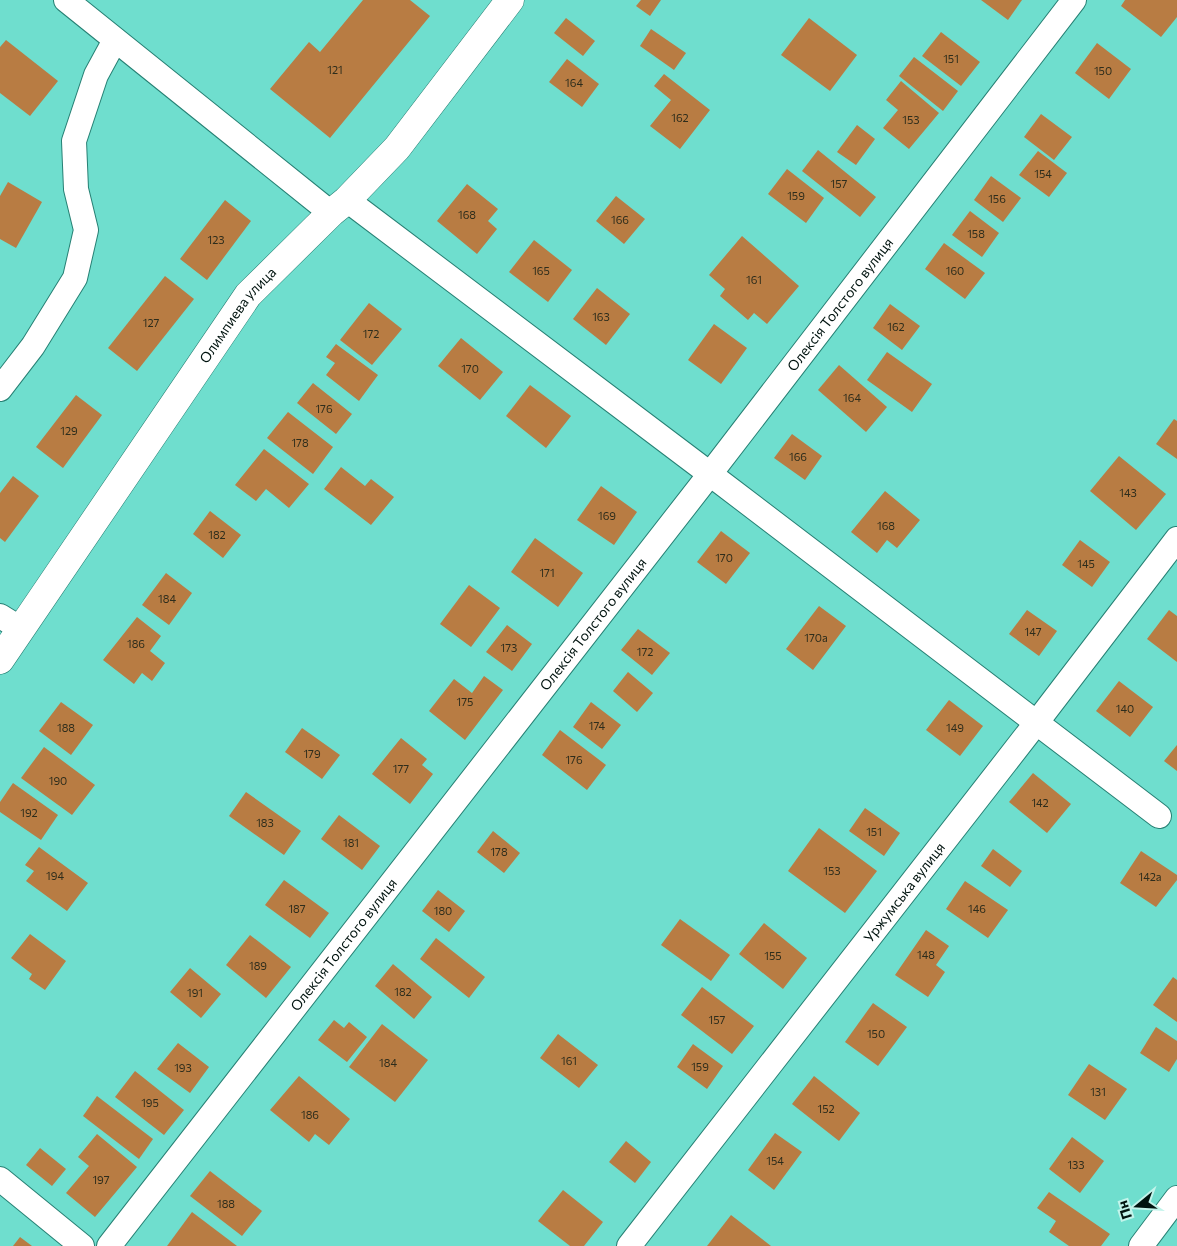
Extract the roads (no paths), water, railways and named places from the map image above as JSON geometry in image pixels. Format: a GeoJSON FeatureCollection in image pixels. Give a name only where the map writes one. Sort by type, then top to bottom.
{"type":"FeatureCollection","features":[{"type":"Feature","properties":{"kind":"main road","name":"Олимпиева улица"},"geometry":{"type":"LineString","coordinates":[[0,660],[11,622],[248,295],[397,148],[510,0]]}},
{"type":"Feature","properties":{"kind":"street"},"geometry":{"type":"LineString","coordinates":[[66,0],[115,40],[339,207],[710,474],[1158,816]]}},
{"type":"Feature","properties":{"kind":"street","name":"Олексія Толстого вулиця"},"geometry":{"type":"LineString","coordinates":[[109,1246],[710,474],[1074,0]]}},
{"type":"Feature","properties":{"kind":"street"},"geometry":{"type":"LineString","coordinates":[[0,390],[32,346],[75,278],[86,230],[76,189],[74,140],[96,75],[115,40]]}},
{"type":"Feature","properties":{"kind":"street","name":"Уржумська вулиця"},"geometry":{"type":"LineString","coordinates":[[629,1246],[1177,539]]}},
{"type":"Feature","properties":{"kind":"street"},"geometry":{"type":"LineString","coordinates":[[0,1179],[82,1246]]}},
{"type":"Feature","properties":{"kind":"street"},"geometry":{"type":"LineString","coordinates":[[1141,1246],[1177,1198]]}}]}
